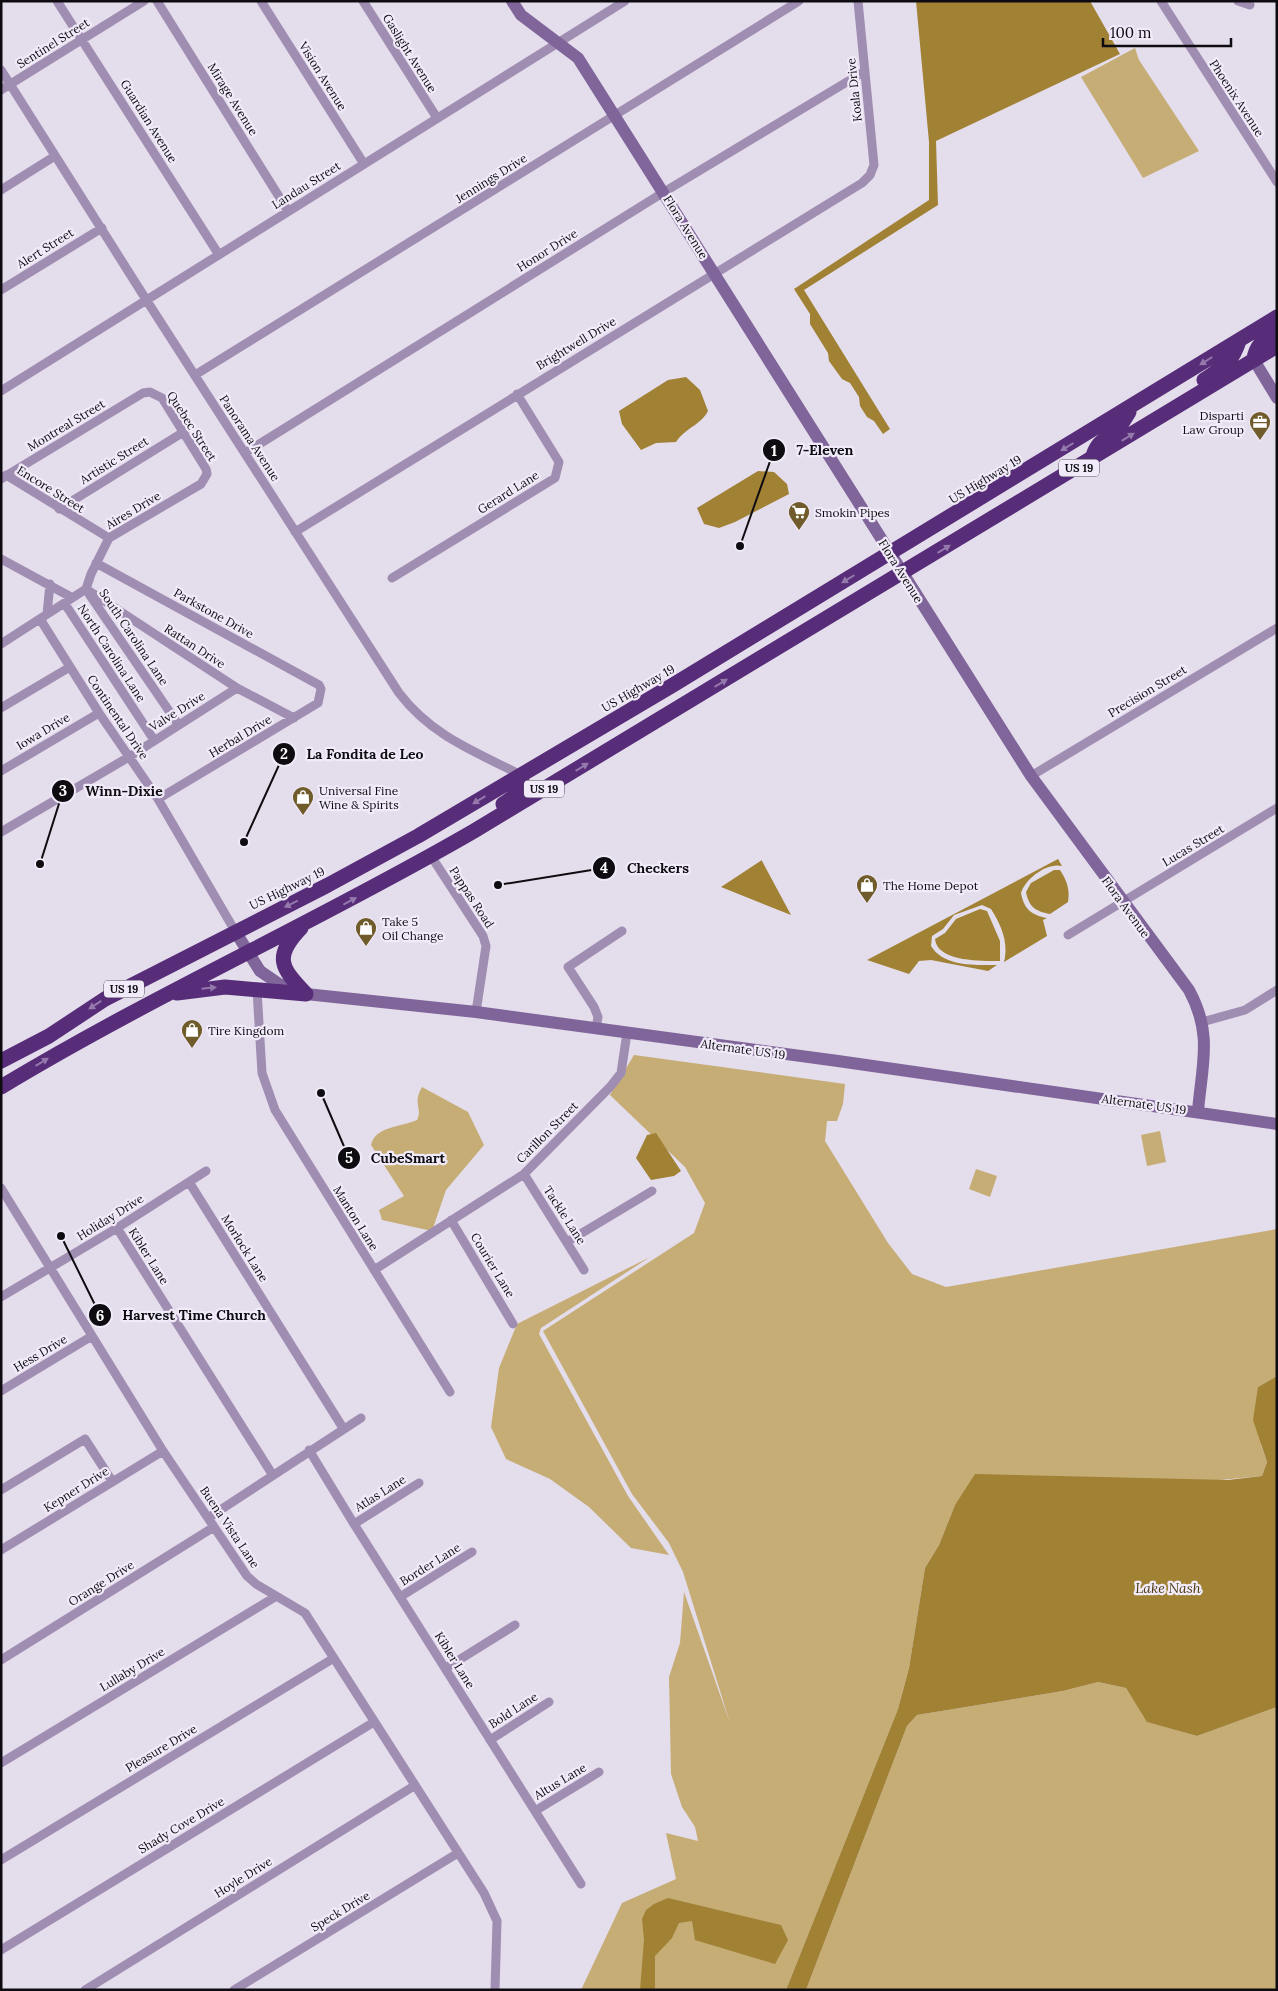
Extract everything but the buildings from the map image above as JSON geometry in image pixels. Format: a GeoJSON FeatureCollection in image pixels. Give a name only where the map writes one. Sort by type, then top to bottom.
{"type":"FeatureCollection","features":[{"type":"Feature","properties":{"kind":"highway","name":"US Highway 19"},"geometry":{"type":"LineString","coordinates":[[1,1061],[49,1036],[105,999],[377,860],[890,554],[1277,317]]}},
{"type":"Feature","properties":{"kind":"highway"},"geometry":{"type":"LineString","coordinates":[[1254,360],[1255,351],[1262,342],[1277,330]]}},
{"type":"Feature","properties":{"kind":"highway"},"geometry":{"type":"LineString","coordinates":[[1186,402],[1200,383],[1230,360],[1239,341]]}},
{"type":"Feature","properties":{"kind":"highway","name":"US 19"},"geometry":{"type":"LineString","coordinates":[[1,1087],[161,996],[431,856],[903,574],[1277,346]]}},
{"type":"Feature","properties":{"kind":"highway"},"geometry":{"type":"LineString","coordinates":[[1092,460],[1095,448],[1117,429],[1132,407]]}},
{"type":"Feature","properties":{"kind":"highway"},"geometry":{"type":"LineString","coordinates":[[561,779],[558,772],[562,762],[608,734],[624,714]]}},
{"type":"Feature","properties":{"kind":"highway"},"geometry":{"type":"LineString","coordinates":[[403,872],[440,842],[516,796],[521,790],[523,783],[521,775]]}},
{"type":"Feature","properties":{"kind":"highway"},"geometry":{"type":"LineString","coordinates":[[306,922],[289,941],[282,956],[288,975],[306,994]]}},
{"type":"Feature","properties":{"kind":"highway"},"geometry":{"type":"LineString","coordinates":[[161,996],[215,988],[306,994]]}},
{"type":"Feature","properties":{"kind":"highway"},"geometry":{"type":"LineString","coordinates":[[1,1071],[49,1036]]}},
{"type":"Feature","properties":{"kind":"street","name":"Guardian Avenue"},"geometry":{"type":"LineString","coordinates":[[57,1],[219,255]]}},
{"type":"Feature","properties":{"kind":"street","name":"Sentinel Street"},"geometry":{"type":"LineString","coordinates":[[1,90],[144,1]]}},
{"type":"Feature","properties":{"kind":"street","name":"Mirage Avenue"},"geometry":{"type":"LineString","coordinates":[[157,1],[288,210]]}},
{"type":"Feature","properties":{"kind":"street","name":"Vision Avenue"},"geometry":{"type":"LineString","coordinates":[[262,1],[364,164]]}},
{"type":"Feature","properties":{"kind":"street","name":"Gaslight Avenue"},"geometry":{"type":"LineString","coordinates":[[363,1],[437,118]]}},
{"type":"Feature","properties":{"kind":"street","name":"Flora Avenue"},"geometry":{"type":"LineString","coordinates":[[512,1],[521,15],[560,42],[578,58],[616,115],[1031,776],[1189,990],[1199,1009],[1205,1036],[1198,1111]]}},
{"type":"Feature","properties":{"kind":"street","name":"Jennings Drive"},"geometry":{"type":"LineString","coordinates":[[195,376],[800,1]]}},
{"type":"Feature","properties":{"kind":"street","name":"Koala Drive"},"geometry":{"type":"LineString","coordinates":[[858,1],[874,165],[870,174]]}},
{"type":"Feature","properties":{"kind":"street","name":"Phoenix Avenue"},"geometry":{"type":"LineString","coordinates":[[1161,1],[1277,182]]}},
{"type":"Feature","properties":{"kind":"street"},"geometry":{"type":"LineString","coordinates":[[1238,1],[1250,4]]}},
{"type":"Feature","properties":{"kind":"street","name":"Landau Street"},"geometry":{"type":"LineString","coordinates":[[1,391],[147,301],[288,210],[560,42],[619,3]]}},
{"type":"Feature","properties":{"kind":"street","name":"Panorama Avenue"},"geometry":{"type":"LineString","coordinates":[[1,70],[399,693],[415,712],[441,734],[521,775]]}},
{"type":"Feature","properties":{"kind":"street","name":"Honor Drive"},"geometry":{"type":"LineString","coordinates":[[245,453],[664,192],[865,71]]}},
{"type":"Feature","properties":{"kind":"street"},"geometry":{"type":"LineString","coordinates":[[1,190],[55,156]]}},
{"type":"Feature","properties":{"kind":"street","name":"Brightwell Drive"},"geometry":{"type":"LineString","coordinates":[[295,532],[862,183],[870,174]]}},
{"type":"Feature","properties":{"kind":"street","name":"Alert Street"},"geometry":{"type":"LineString","coordinates":[[1,290],[102,228]]}},
{"type":"Feature","properties":{"kind":"street"},"geometry":{"type":"LineString","coordinates":[[1254,360],[1277,398]]}},
{"type":"Feature","properties":{"kind":"street","name":"Quebec Street"},"geometry":{"type":"LineString","coordinates":[[143,392],[150,392],[162,398],[206,469],[207,474],[201,484]]}},
{"type":"Feature","properties":{"kind":"street","name":"Montreal Street"},"geometry":{"type":"LineString","coordinates":[[4,477],[143,392]]}},
{"type":"Feature","properties":{"kind":"street","name":"Gerard Lane"},"geometry":{"type":"LineString","coordinates":[[392,578],[555,478],[559,462],[517,394]]}},
{"type":"Feature","properties":{"kind":"street","name":"Artistic Street"},"geometry":{"type":"LineString","coordinates":[[59,509],[182,433]]}},
{"type":"Feature","properties":{"kind":"street","name":"Encore Street"},"geometry":{"type":"LineString","coordinates":[[4,477],[109,538]]}},
{"type":"Feature","properties":{"kind":"street","name":"Aires Drive"},"geometry":{"type":"LineString","coordinates":[[86,589],[96,563],[109,538],[201,484]]}},
{"type":"Feature","properties":{"kind":"street"},"geometry":{"type":"LineString","coordinates":[[1,559],[50,584],[68,600]]}},
{"type":"Feature","properties":{"kind":"street","name":"Parkstone Drive"},"geometry":{"type":"LineString","coordinates":[[96,563],[319,686]]}},
{"type":"Feature","properties":{"kind":"street"},"geometry":{"type":"LineString","coordinates":[[44,617],[50,584]]}},
{"type":"Feature","properties":{"kind":"street"},"geometry":{"type":"LineString","coordinates":[[1,644],[86,589]]}},
{"type":"Feature","properties":{"kind":"street","name":"Rattan Drive"},"geometry":{"type":"LineString","coordinates":[[86,589],[237,688],[294,718]]}},
{"type":"Feature","properties":{"kind":"street","name":"South Carolina Lane"},"geometry":{"type":"LineString","coordinates":[[86,589],[178,724]]}},
{"type":"Feature","properties":{"kind":"street","name":"North Carolina Lane"},"geometry":{"type":"LineString","coordinates":[[68,600],[154,740]]}},
{"type":"Feature","properties":{"kind":"street","name":"Continental Drive"},"geometry":{"type":"LineString","coordinates":[[44,617],[70,667],[98,713],[158,799],[235,931]]}},
{"type":"Feature","properties":{"kind":"street","name":"Precision Street"},"geometry":{"type":"LineString","coordinates":[[1031,776],[1277,628]]}},
{"type":"Feature","properties":{"kind":"street"},"geometry":{"type":"LineString","coordinates":[[1,708],[70,667]]}},
{"type":"Feature","properties":{"kind":"street","name":"Herbal Drive"},"geometry":{"type":"LineString","coordinates":[[158,799],[318,703],[322,694],[319,686]]}},
{"type":"Feature","properties":{"kind":"street","name":"Valve Drive"},"geometry":{"type":"LineString","coordinates":[[1,832],[129,757],[237,688]]}},
{"type":"Feature","properties":{"kind":"street","name":"Iowa Drive"},"geometry":{"type":"LineString","coordinates":[[1,771],[98,713]]}},
{"type":"Feature","properties":{"kind":"street","name":"Lucas Street"},"geometry":{"type":"LineString","coordinates":[[1068,935],[1277,808]]}},
{"type":"Feature","properties":{"kind":"street","name":"Pappas Road"},"geometry":{"type":"LineString","coordinates":[[431,856],[483,936],[486,946],[476,1012]]}},
{"type":"Feature","properties":{"kind":"street","name":"Alternate US 19"},"geometry":{"type":"LineString","coordinates":[[235,931],[260,971],[279,984],[306,994],[476,1012],[1198,1111],[1277,1124]]}},
{"type":"Feature","properties":{"kind":"street"},"geometry":{"type":"LineString","coordinates":[[596,1029],[598,1017],[595,1009],[568,967],[622,931]]}},
{"type":"Feature","properties":{"kind":"street","name":"Manton Lane"},"geometry":{"type":"LineString","coordinates":[[257,990],[262,1073],[268,1096],[450,1392]]}},
{"type":"Feature","properties":{"kind":"street"},"geometry":{"type":"LineString","coordinates":[[1202,1022],[1245,1010],[1277,990]]}},
{"type":"Feature","properties":{"kind":"street","name":"Carillon Street"},"geometry":{"type":"LineString","coordinates":[[374,1270],[524,1174],[610,1087],[620,1073],[627,1033]]}},
{"type":"Feature","properties":{"kind":"street","name":"Holiday Drive"},"geometry":{"type":"LineString","coordinates":[[1,1297],[117,1228],[206,1171]]}},
{"type":"Feature","properties":{"kind":"street","name":"Tackle Lane"},"geometry":{"type":"LineString","coordinates":[[524,1174],[584,1270]]}},
{"type":"Feature","properties":{"kind":"street","name":"Morlock Lane"},"geometry":{"type":"LineString","coordinates":[[189,1182],[343,1428]]}},
{"type":"Feature","properties":{"kind":"street","name":"Buena Vista Lane"},"geometry":{"type":"LineString","coordinates":[[1,1188],[163,1451],[247,1576],[275,1597],[289,1602],[305,1613],[477,1882],[493,1909],[497,1921],[495,1990]]}},
{"type":"Feature","properties":{"kind":"street"},"geometry":{"type":"LineString","coordinates":[[568,1242],[652,1191]]}},
{"type":"Feature","properties":{"kind":"street","name":"Courier Lane"},"geometry":{"type":"LineString","coordinates":[[451,1220],[513,1324]]}},
{"type":"Feature","properties":{"kind":"street","name":"Kibler Lane"},"geometry":{"type":"LineString","coordinates":[[117,1228],[272,1474]]}},
{"type":"Feature","properties":{"kind":"street","name":"Hess Drive"},"geometry":{"type":"LineString","coordinates":[[1,1391],[92,1336]]}},
{"type":"Feature","properties":{"kind":"street"},"geometry":{"type":"LineString","coordinates":[[208,1518],[272,1474],[361,1418]]}},
{"type":"Feature","properties":{"kind":"street"},"geometry":{"type":"LineString","coordinates":[[1,1490],[84,1439],[112,1481]]}},
{"type":"Feature","properties":{"kind":"street","name":"Kibler Lane"},"geometry":{"type":"LineString","coordinates":[[309,1450],[581,1884]]}},
{"type":"Feature","properties":{"kind":"street","name":"Kepner Drive"},"geometry":{"type":"LineString","coordinates":[[1,1550],[163,1451]]}},
{"type":"Feature","properties":{"kind":"street","name":"Atlas Lane"},"geometry":{"type":"LineString","coordinates":[[354,1524],[419,1483]]}},
{"type":"Feature","properties":{"kind":"street","name":"Orange Drive"},"geometry":{"type":"LineString","coordinates":[[1,1660],[214,1527]]}},
{"type":"Feature","properties":{"kind":"street","name":"Border Lane"},"geometry":{"type":"LineString","coordinates":[[400,1597],[472,1552]]}},
{"type":"Feature","properties":{"kind":"street","name":"Lullaby Drive"},"geometry":{"type":"LineString","coordinates":[[1,1763],[275,1597]]}},
{"type":"Feature","properties":{"kind":"street"},"geometry":{"type":"LineString","coordinates":[[446,1668],[515,1625]]}},
{"type":"Feature","properties":{"kind":"street","name":"Pleasure Drive"},"geometry":{"type":"LineString","coordinates":[[1,1860],[334,1658]]}},
{"type":"Feature","properties":{"kind":"street","name":"Bold Lane"},"geometry":{"type":"LineString","coordinates":[[490,1740],[550,1702]]}},
{"type":"Feature","properties":{"kind":"street","name":"Shady Cove Drive"},"geometry":{"type":"LineString","coordinates":[[1,1950],[374,1722]]}},
{"type":"Feature","properties":{"kind":"street","name":"Altus Lane"},"geometry":{"type":"LineString","coordinates":[[535,1811],[599,1772]]}},
{"type":"Feature","properties":{"kind":"street","name":"Hoyle Drive"},"geometry":{"type":"LineString","coordinates":[[85,1990],[414,1786]]}},
{"type":"Feature","properties":{"kind":"street","name":"Speck Drive"},"geometry":{"type":"LineString","coordinates":[[234,1990],[458,1853]]}},
{"type":"Feature","properties":{"kind":"shaded area"},"geometry":{"type":"Polygon","coordinates":[[[1135,48],[1139,60],[1199,151],[1143,178],[1081,77],[1135,48]]]}},
{"type":"Feature","properties":{"kind":"shaded area"},"geometry":{"type":"Polygon","coordinates":[[[634,1055],[845,1084],[843,1104],[837,1121],[827,1121],[825,1141],[888,1243],[912,1274],[946,1287],[1277,1229],[1277,1376],[1258,1387],[1261,1445],[1267,1462],[1262,1476],[955,1505],[939,1545],[925,1568],[909,1668],[898,1709],[786,1990],[581,1990],[622,1903],[676,1879],[666,1833],[698,1841],[695,1827],[682,1807],[671,1774],[669,1677],[680,1643],[684,1592],[730,1723],[683,1572],[669,1543],[632,1494],[543,1331],[694,1233],[705,1203],[685,1167],[610,1095],[634,1055]]]}},
{"type":"Feature","properties":{"kind":"shaded area"},"geometry":{"type":"Polygon","coordinates":[[[422,1087],[468,1112],[484,1145],[446,1190],[432,1231],[382,1220],[379,1210],[404,1196],[371,1145],[378,1134],[383,1131],[417,1120],[419,1116],[418,1098],[422,1087]]]}},
{"type":"Feature","properties":{"kind":"shaded area"},"geometry":{"type":"Polygon","coordinates":[[[1160,1131],[1166,1162],[1147,1166],[1141,1135],[1160,1131]]]}},
{"type":"Feature","properties":{"kind":"shaded area"},"geometry":{"type":"Polygon","coordinates":[[[976,1169],[997,1176],[990,1197],[969,1189],[976,1169]]]}},
{"type":"Feature","properties":{"kind":"shaded area"},"geometry":{"type":"Polygon","coordinates":[[[650,1257],[541,1328],[539,1334],[628,1496],[669,1555],[631,1548],[589,1507],[550,1479],[506,1459],[491,1427],[499,1368],[517,1324],[650,1257]]]}},
{"type":"Feature","properties":{"kind":"shaded area"},"geometry":{"type":"Polygon","coordinates":[[[1098,1682],[1126,1688],[1148,1722],[1197,1736],[1277,1707],[1277,1990],[806,1990],[907,1726],[917,1715],[1063,1691],[1098,1682]]]}},
{"type":"Feature","properties":{"kind":"water"},"geometry":{"type":"Polygon","coordinates":[[[916,1],[1090,1],[1120,54],[936,141],[938,205],[804,290],[890,429],[883,434],[874,421],[867,417],[860,406],[859,397],[850,383],[842,379],[829,361],[828,353],[810,324],[810,314],[794,289],[929,200],[929,142],[916,1]]]}},
{"type":"Feature","properties":{"kind":"water"},"geometry":{"type":"Polygon","coordinates":[[[686,377],[700,390],[708,411],[705,416],[676,442],[656,443],[641,450],[622,424],[619,411],[668,380],[686,377]]]}},
{"type":"Feature","properties":{"kind":"water"},"geometry":{"type":"Polygon","coordinates":[[[758,471],[774,472],[787,484],[789,494],[735,522],[719,528],[704,524],[697,508],[758,471]]]}},
{"type":"Feature","properties":{"kind":"water"},"geometry":{"type":"Polygon","coordinates":[[[1058,859],[1062,866],[1056,865],[1043,869],[1027,882],[1021,893],[1024,903],[1029,910],[1047,918],[1043,920],[1047,936],[1004,962],[1005,941],[1001,928],[991,909],[982,905],[954,915],[943,929],[932,936],[931,946],[944,958],[961,963],[997,965],[988,971],[931,960],[919,961],[909,974],[867,960],[1058,859]]]}},
{"type":"Feature","properties":{"kind":"water"},"geometry":{"type":"Polygon","coordinates":[[[762,861],[791,915],[721,887],[762,861]]]}},
{"type":"Feature","properties":{"kind":"water"},"geometry":{"type":"Polygon","coordinates":[[[1054,870],[1060,870],[1067,885],[1069,897],[1068,902],[1050,914],[1034,908],[1026,892],[1031,883],[1054,870]]]}},
{"type":"Feature","properties":{"kind":"water"},"geometry":{"type":"Polygon","coordinates":[[[980,909],[987,911],[1000,941],[1000,961],[962,959],[943,952],[938,947],[935,939],[945,933],[956,919],[980,909]]]}},
{"type":"Feature","properties":{"kind":"water"},"geometry":{"type":"Polygon","coordinates":[[[656,1133],[681,1171],[674,1176],[651,1180],[636,1158],[647,1135],[656,1133]]]}},
{"type":"Feature","properties":{"kind":"water","name":"Lake Nash"},"geometry":{"type":"Polygon","coordinates":[[[1277,1376],[1277,1707],[1197,1736],[1147,1722],[1126,1688],[1098,1682],[1063,1691],[917,1715],[907,1726],[806,1990],[786,1990],[898,1709],[909,1668],[925,1568],[939,1545],[955,1505],[975,1474],[1228,1480],[1262,1476],[1267,1462],[1253,1420],[1258,1387],[1277,1376]]]}},
{"type":"Feature","properties":{"kind":"water"},"geometry":{"type":"Polygon","coordinates":[[[668,1898],[781,1925],[788,1940],[775,1964],[695,1940],[692,1921],[679,1923],[672,1938],[655,1956],[655,1990],[640,1990],[644,1940],[642,1919],[646,1910],[668,1898]]]}},
{"type":"Feature","properties":{"kind":"place","name":"Disparti Law Group"},"geometry":{"type":"Point","coordinates":[1260,441]}},
{"type":"Feature","properties":{"kind":"place","name":"Smokin Pipes"},"geometry":{"type":"Point","coordinates":[799,531]}},
{"type":"Feature","properties":{"kind":"place","name":"7-Eleven"},"geometry":{"type":"Point","coordinates":[740,546]}},
{"type":"Feature","properties":{"kind":"place","name":"Universal Fine Wine & Spirits"},"geometry":{"type":"Point","coordinates":[303,816]}},
{"type":"Feature","properties":{"kind":"place","name":"La Fondita de Leo"},"geometry":{"type":"Point","coordinates":[244,842]}},
{"type":"Feature","properties":{"kind":"place","name":"Winn-Dixie"},"geometry":{"type":"Point","coordinates":[40,864]}},
{"type":"Feature","properties":{"kind":"place","name":"Checkers"},"geometry":{"type":"Point","coordinates":[498,885]}},
{"type":"Feature","properties":{"kind":"place","name":"The Home Depot"},"geometry":{"type":"Point","coordinates":[867,904]}},
{"type":"Feature","properties":{"kind":"place","name":"Take 5 Oil Change"},"geometry":{"type":"Point","coordinates":[366,947]}},
{"type":"Feature","properties":{"kind":"place","name":"Tire Kingdom"},"geometry":{"type":"Point","coordinates":[192,1049]}},
{"type":"Feature","properties":{"kind":"place","name":"CubeSmart"},"geometry":{"type":"Point","coordinates":[321,1093]}},
{"type":"Feature","properties":{"kind":"place","name":"Harvest Time Church"},"geometry":{"type":"Point","coordinates":[61,1236]}}]}
